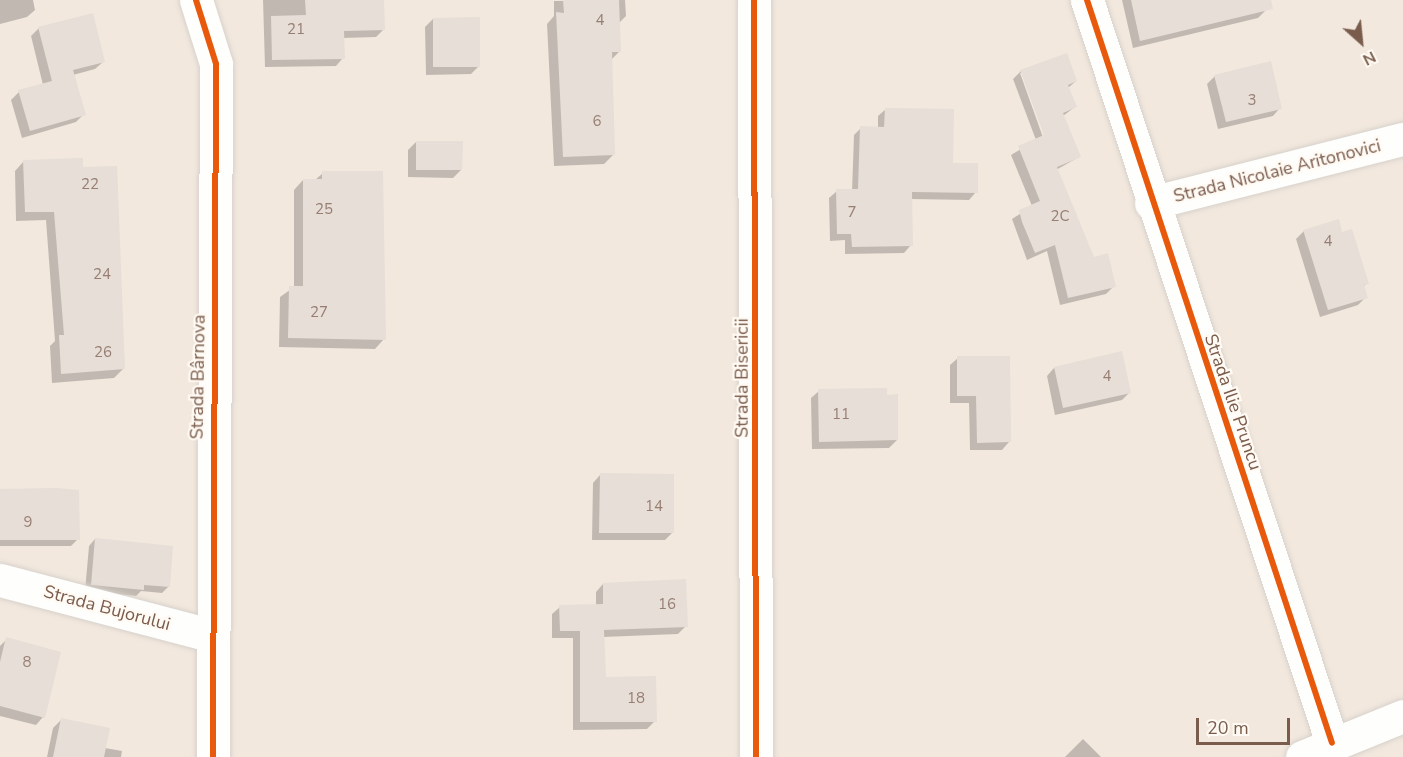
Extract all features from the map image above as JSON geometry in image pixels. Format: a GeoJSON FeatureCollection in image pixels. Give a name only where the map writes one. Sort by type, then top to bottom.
{"type":"FeatureCollection","features":[{"type":"Feature","properties":{"kind":"street","name":"Strada Bârnova"},"geometry":{"type":"LineString","coordinates":[[196,0],[216,64],[213,757]]}},
{"type":"Feature","properties":{"kind":"street","name":"Strada Bisericii"},"geometry":{"type":"LineString","coordinates":[[754,0],[756,757]]}},
{"type":"Feature","properties":{"kind":"street","name":"Strada Ilie Pruncu"},"geometry":{"type":"LineString","coordinates":[[1087,0],[1151,203],[1332,744]]}},
{"type":"Feature","properties":{"kind":"street","name":"Strada Nicolaie Aritonovici"},"geometry":{"type":"LineString","coordinates":[[1151,203],[1403,139]]}},
{"type":"Feature","properties":{"kind":"street","name":"Strada Bujorului"},"geometry":{"type":"LineString","coordinates":[[0,580],[213,636]]}},
{"type":"Feature","properties":{"kind":"street"},"geometry":{"type":"LineString","coordinates":[[1302,757],[1403,716]]}},
{"type":"Feature","properties":{"kind":"shaded area"},"geometry":{"type":"Polygon","coordinates":[[[0,0],[1403,0],[1403,757],[0,757],[0,0]]]}},
{"type":"Feature","properties":{"kind":"building"},"geometry":{"type":"Polygon","coordinates":[[[305,0],[384,0],[385,30],[344,31],[345,59],[272,60],[271,16],[306,15],[305,0]]]}},
{"type":"Feature","properties":{"kind":"building"},"geometry":{"type":"Polygon","coordinates":[[[563,0],[619,0],[621,52],[612,52],[615,155],[563,157],[556,12],[564,13],[563,0]]]}},
{"type":"Feature","properties":{"kind":"building"},"geometry":{"type":"Polygon","coordinates":[[[1131,0],[1271,0],[1273,9],[1140,41],[1131,0]]]}},
{"type":"Feature","properties":{"kind":"building"},"geometry":{"type":"Polygon","coordinates":[[[93,13],[105,62],[73,70],[86,115],[30,131],[18,90],[52,81],[38,27],[93,13]]]}},
{"type":"Feature","properties":{"kind":"building"},"geometry":{"type":"Polygon","coordinates":[[[480,17],[480,67],[433,67],[433,18],[480,17]]]}},
{"type":"Feature","properties":{"kind":"building"},"geometry":{"type":"Polygon","coordinates":[[[1067,53],[1077,81],[1068,85],[1077,107],[1063,113],[1081,157],[1057,167],[1094,257],[1108,253],[1116,287],[1068,298],[1055,245],[1035,253],[1022,222],[1019,210],[1040,201],[1018,146],[1044,135],[1020,70],[1067,53]]]}},
{"type":"Feature","properties":{"kind":"building"},"geometry":{"type":"Polygon","coordinates":[[[1271,61],[1282,109],[1226,122],[1214,75],[1271,61]]]}},
{"type":"Feature","properties":{"kind":"building"},"geometry":{"type":"Polygon","coordinates":[[[885,108],[954,109],[953,163],[978,163],[978,193],[912,192],[913,246],[852,247],[851,234],[837,234],[836,189],[858,189],[860,126],[884,127],[885,108]]]}},
{"type":"Feature","properties":{"kind":"building"},"geometry":{"type":"Polygon","coordinates":[[[416,141],[463,141],[462,170],[416,170],[416,141]]]}},
{"type":"Feature","properties":{"kind":"building"},"geometry":{"type":"Polygon","coordinates":[[[83,158],[83,167],[117,166],[125,369],[61,374],[59,335],[64,335],[54,212],[25,212],[23,160],[83,158]]]}},
{"type":"Feature","properties":{"kind":"building"},"geometry":{"type":"Polygon","coordinates":[[[322,171],[383,171],[386,340],[288,338],[289,286],[303,286],[303,179],[322,179],[322,171]]]}},
{"type":"Feature","properties":{"kind":"building"},"geometry":{"type":"Polygon","coordinates":[[[1339,219],[1342,232],[1352,229],[1369,284],[1364,285],[1368,298],[1328,310],[1303,230],[1339,219]]]}},
{"type":"Feature","properties":{"kind":"building"},"geometry":{"type":"Polygon","coordinates":[[[1122,351],[1131,393],[1063,408],[1054,367],[1122,351]]]}},
{"type":"Feature","properties":{"kind":"building"},"geometry":{"type":"Polygon","coordinates":[[[957,356],[1010,356],[1011,442],[977,443],[976,396],[957,396],[957,356]]]}},
{"type":"Feature","properties":{"kind":"building"},"geometry":{"type":"Polygon","coordinates":[[[887,388],[887,395],[898,394],[898,440],[819,442],[818,389],[887,388]]]}},
{"type":"Feature","properties":{"kind":"building"},"geometry":{"type":"Polygon","coordinates":[[[600,473],[674,474],[674,533],[599,533],[600,473]]]}},
{"type":"Feature","properties":{"kind":"building"},"geometry":{"type":"Polygon","coordinates":[[[0,489],[79,490],[80,540],[0,540],[0,489]]]}},
{"type":"Feature","properties":{"kind":"building"},"geometry":{"type":"Polygon","coordinates":[[[95,538],[173,546],[170,587],[144,585],[144,590],[91,585],[95,538]]]}},
{"type":"Feature","properties":{"kind":"building"},"geometry":{"type":"Polygon","coordinates":[[[686,579],[688,627],[604,630],[606,677],[656,676],[657,722],[580,722],[580,631],[560,631],[559,605],[603,604],[603,583],[686,579]]]}},
{"type":"Feature","properties":{"kind":"building"},"geometry":{"type":"Polygon","coordinates":[[[6,637],[61,652],[45,718],[0,706],[0,662],[6,637]]]}},
{"type":"Feature","properties":{"kind":"building"},"geometry":{"type":"Polygon","coordinates":[[[61,718],[110,728],[104,757],[53,757],[61,718]]]}},
{"type":"Feature","properties":{"kind":"cycle path"},"geometry":{"type":"LineString","coordinates":[[196,0],[216,64],[213,757]]}},
{"type":"Feature","properties":{"kind":"cycle path"},"geometry":{"type":"LineString","coordinates":[[754,0],[756,757]]}},
{"type":"Feature","properties":{"kind":"cycle path"},"geometry":{"type":"LineString","coordinates":[[1087,0],[1332,743]]}}]}
